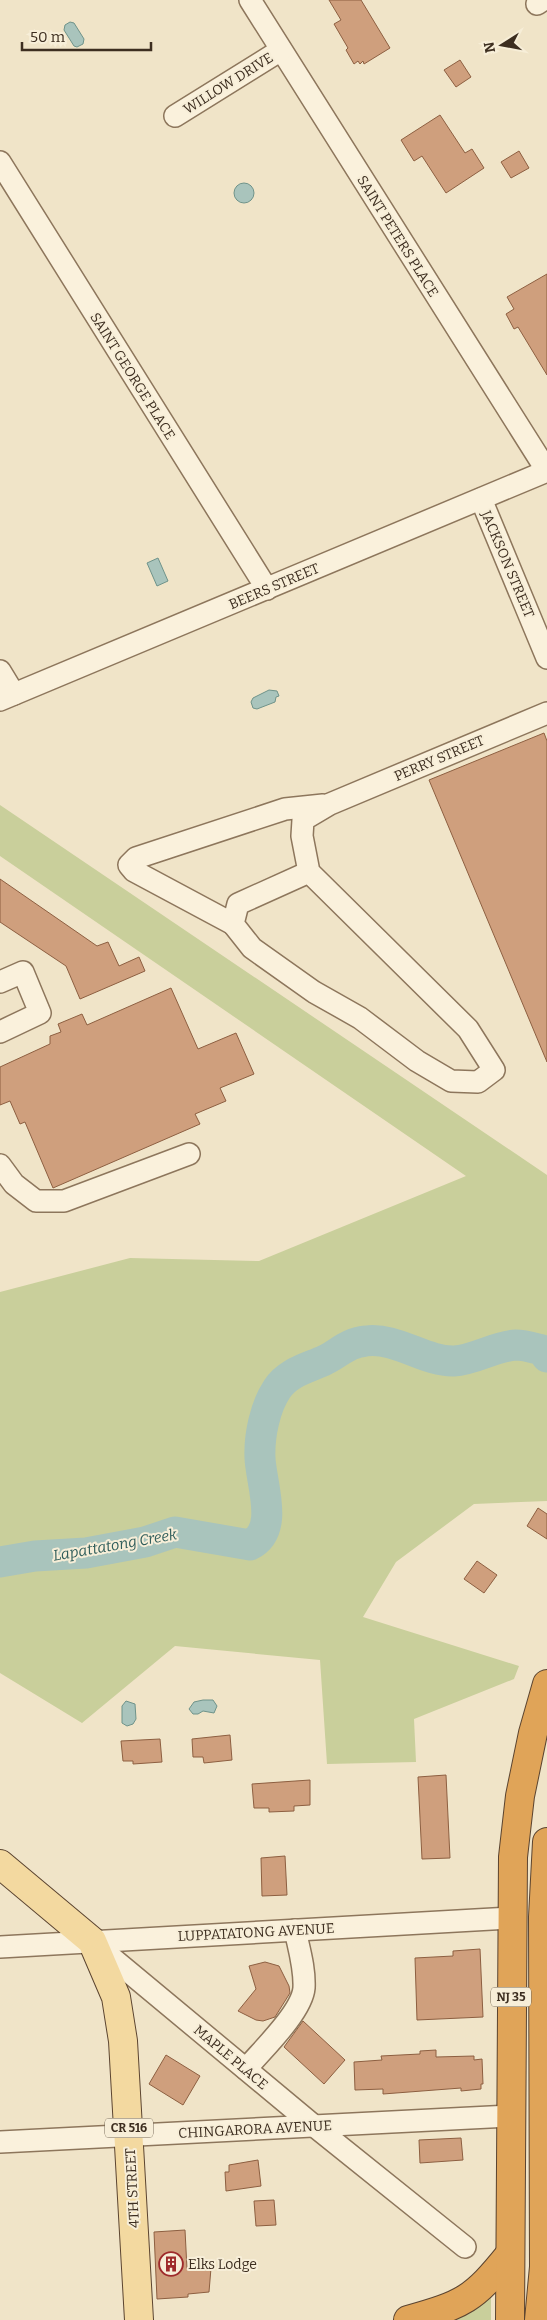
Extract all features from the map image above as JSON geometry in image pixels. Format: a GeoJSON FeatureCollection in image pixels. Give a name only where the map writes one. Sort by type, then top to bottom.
{"type":"FeatureCollection","features":[{"type":"Feature","properties":{"kind":"highway","name":"NJ 35"},"geometry":{"type":"LineString","coordinates":[[510,2320],[511,1918],[513,1858],[520,1796],[533,1733],[547,1684]]}},
{"type":"Feature","properties":{"kind":"highway","name":"NJ 35"},"geometry":{"type":"LineString","coordinates":[[540,2320],[545,2270],[545,1917],[547,1842]]}},
{"type":"Feature","properties":{"kind":"highway"},"geometry":{"type":"LineString","coordinates":[[408,2320],[452,2307],[470,2297],[486,2284],[510,2254]]}},
{"type":"Feature","properties":{"kind":"main road","name":"MAPLE PLACE"},"geometry":{"type":"LineString","coordinates":[[0,1864],[92,1941]]}},
{"type":"Feature","properties":{"kind":"main road","name":"4TH STREET"},"geometry":{"type":"LineString","coordinates":[[92,1941],[116,1997],[123,2041],[138,2320]]}},
{"type":"Feature","properties":{"kind":"street","name":"SAINT PETERS PLACE"},"geometry":{"type":"LineString","coordinates":[[250,0],[547,471]]}},
{"type":"Feature","properties":{"kind":"street","name":"WILLOW DRIVE"},"geometry":{"type":"LineString","coordinates":[[175,116],[281,50]]}},
{"type":"Feature","properties":{"kind":"street","name":"SAINT GEORGE PLACE"},"geometry":{"type":"LineString","coordinates":[[0,162],[267,589]]}},
{"type":"Feature","properties":{"kind":"street","name":"BEERS STREET"},"geometry":{"type":"LineString","coordinates":[[7,697],[547,471]]}},
{"type":"Feature","properties":{"kind":"street","name":"JACKSON STREET"},"geometry":{"type":"LineString","coordinates":[[481,499],[547,658]]}},
{"type":"Feature","properties":{"kind":"street"},"geometry":{"type":"LineString","coordinates":[[0,672],[7,697]]}},
{"type":"Feature","properties":{"kind":"street","name":"PERRY STREET"},"geometry":{"type":"LineString","coordinates":[[330,804],[547,713]]}},
{"type":"Feature","properties":{"kind":"street"},"geometry":{"type":"LineString","coordinates":[[330,804],[303,820],[302,836],[309,872],[468,1029],[494,1070],[478,1082],[451,1081],[417,1060],[360,1018],[314,992],[252,948],[232,924],[134,872],[129,866],[136,858],[285,809],[330,804]]}},
{"type":"Feature","properties":{"kind":"street"},"geometry":{"type":"LineString","coordinates":[[232,924],[238,904],[309,872]]}},
{"type":"Feature","properties":{"kind":"street"},"geometry":{"type":"LineString","coordinates":[[0,982],[23,972],[40,1013],[0,1032]]}},
{"type":"Feature","properties":{"kind":"street"},"geometry":{"type":"LineString","coordinates":[[0,1165],[14,1184],[36,1201],[64,1200],[189,1154]]}},
{"type":"Feature","properties":{"kind":"street","name":"LUPPATATONG AVENUE"},"geometry":{"type":"LineString","coordinates":[[0,1947],[511,1918]]}},
{"type":"Feature","properties":{"kind":"street"},"geometry":{"type":"LineString","coordinates":[[246,2069],[297,2007],[304,1990],[304,1969],[295,1930]]}},
{"type":"Feature","properties":{"kind":"street","name":"MAPLE PLACE"},"geometry":{"type":"LineString","coordinates":[[92,1941],[465,2247]]}},
{"type":"Feature","properties":{"kind":"street","name":"CHINGARORA AVENUE"},"geometry":{"type":"LineString","coordinates":[[0,2142],[510,2116]]}},
{"type":"Feature","properties":{"kind":"green space"},"geometry":{"type":"Polygon","coordinates":[[[0,805],[547,1175],[547,1501],[474,1504],[396,1562],[363,1617],[519,1666],[514,1679],[414,1719],[416,1762],[327,1764],[320,1660],[175,1646],[82,1723],[0,1673],[0,1292],[130,1258],[259,1261],[466,1176],[0,856],[0,805]]]}},
{"type":"Feature","properties":{"kind":"green space"},"geometry":{"type":"Polygon","coordinates":[[[491,2291],[491,2320],[439,2320],[491,2291]]]}},
{"type":"Feature","properties":{"kind":"water"},"geometry":{"type":"Polygon","coordinates":[[[70,22],[74,23],[84,39],[83,44],[77,47],[74,46],[64,30],[65,25],[70,22]]]}},
{"type":"Feature","properties":{"kind":"water"},"geometry":{"type":"Polygon","coordinates":[[[244,183],[251,186],[254,193],[251,200],[244,203],[237,200],[234,193],[237,186],[244,183]]]}},
{"type":"Feature","properties":{"kind":"water"},"geometry":{"type":"Polygon","coordinates":[[[158,558],[168,581],[157,586],[147,563],[158,558]]]}},
{"type":"Feature","properties":{"kind":"water"},"geometry":{"type":"Polygon","coordinates":[[[269,690],[277,691],[279,696],[276,697],[275,702],[257,709],[253,708],[251,702],[253,698],[269,690]]]}},
{"type":"Feature","properties":{"kind":"water"},"geometry":{"type":"Polygon","coordinates":[[[213,1700],[217,1706],[214,1713],[203,1711],[193,1714],[189,1709],[194,1702],[213,1700]]]}},
{"type":"Feature","properties":{"kind":"water"},"geometry":{"type":"Polygon","coordinates":[[[126,1701],[135,1704],[136,1719],[133,1724],[127,1726],[122,1723],[122,1706],[126,1701]]]}},
{"type":"Feature","properties":{"kind":"building"},"geometry":{"type":"Polygon","coordinates":[[[329,0],[361,0],[390,48],[364,64],[363,61],[360,64],[358,61],[354,64],[346,50],[348,48],[334,24],[341,20],[329,0]]]}},
{"type":"Feature","properties":{"kind":"building"},"geometry":{"type":"Polygon","coordinates":[[[460,60],[471,77],[456,87],[444,70],[460,60]]]}},
{"type":"Feature","properties":{"kind":"building"},"geometry":{"type":"Polygon","coordinates":[[[440,115],[465,153],[472,149],[484,168],[446,193],[422,156],[414,161],[401,140],[440,115]]]}},
{"type":"Feature","properties":{"kind":"building"},"geometry":{"type":"Polygon","coordinates":[[[519,151],[529,168],[511,178],[501,162],[519,151]]]}},
{"type":"Feature","properties":{"kind":"building"},"geometry":{"type":"Polygon","coordinates":[[[547,274],[547,375],[518,327],[514,329],[506,314],[514,309],[507,297],[547,274]]]}},
{"type":"Feature","properties":{"kind":"building"},"geometry":{"type":"Polygon","coordinates":[[[544,733],[547,741],[547,1062],[429,780],[544,733]]]}},
{"type":"Feature","properties":{"kind":"building"},"geometry":{"type":"Polygon","coordinates":[[[0,879],[97,946],[108,942],[119,966],[139,957],[145,971],[80,999],[66,966],[0,922],[0,879]]]}},
{"type":"Feature","properties":{"kind":"building"},"geometry":{"type":"Polygon","coordinates":[[[171,988],[198,1049],[236,1033],[254,1074],[220,1088],[226,1101],[195,1114],[200,1124],[53,1188],[25,1122],[20,1124],[10,1101],[0,1105],[0,1067],[50,1044],[50,1036],[61,1032],[58,1024],[82,1014],[87,1025],[171,988]]]}},
{"type":"Feature","properties":{"kind":"building"},"geometry":{"type":"Polygon","coordinates":[[[538,1508],[547,1514],[547,1539],[527,1526],[538,1508]]]}},
{"type":"Feature","properties":{"kind":"building"},"geometry":{"type":"Polygon","coordinates":[[[477,1561],[497,1575],[484,1593],[464,1579],[477,1561]]]}},
{"type":"Feature","properties":{"kind":"building"},"geometry":{"type":"Polygon","coordinates":[[[230,1735],[232,1760],[204,1763],[203,1757],[193,1757],[192,1739],[230,1735]]]}},
{"type":"Feature","properties":{"kind":"building"},"geometry":{"type":"Polygon","coordinates":[[[160,1739],[162,1762],[133,1764],[133,1761],[123,1761],[121,1741],[160,1739]]]}},
{"type":"Feature","properties":{"kind":"building"},"geometry":{"type":"Polygon","coordinates":[[[446,1775],[450,1858],[422,1859],[418,1777],[446,1775]]]}},
{"type":"Feature","properties":{"kind":"building"},"geometry":{"type":"Polygon","coordinates":[[[310,1780],[310,1805],[294,1806],[294,1811],[269,1812],[269,1808],[254,1808],[252,1784],[310,1780]]]}},
{"type":"Feature","properties":{"kind":"building"},"geometry":{"type":"Polygon","coordinates":[[[285,1856],[287,1895],[262,1896],[261,1858],[285,1856]]]}},
{"type":"Feature","properties":{"kind":"building"},"geometry":{"type":"Polygon","coordinates":[[[480,1949],[483,2017],[417,2020],[415,1958],[453,1956],[453,1951],[480,1949]]]}},
{"type":"Feature","properties":{"kind":"building"},"geometry":{"type":"Polygon","coordinates":[[[265,1962],[279,1966],[289,1986],[290,1993],[275,2017],[263,2021],[256,2020],[238,2011],[256,1989],[249,1966],[265,1962]]]}},
{"type":"Feature","properties":{"kind":"building"},"geometry":{"type":"Polygon","coordinates":[[[303,2021],[345,2060],[324,2084],[284,2047],[303,2021]]]}},
{"type":"Feature","properties":{"kind":"building"},"geometry":{"type":"Polygon","coordinates":[[[436,2050],[436,2057],[474,2056],[474,2060],[482,2059],[483,2084],[481,2084],[481,2089],[461,2091],[461,2088],[383,2094],[383,2089],[355,2090],[354,2062],[382,2060],[381,2056],[420,2054],[420,2051],[436,2050]]]}},
{"type":"Feature","properties":{"kind":"building"},"geometry":{"type":"Polygon","coordinates":[[[166,2055],[200,2076],[183,2105],[149,2084],[166,2055]]]}},
{"type":"Feature","properties":{"kind":"building"},"geometry":{"type":"Polygon","coordinates":[[[461,2138],[463,2160],[420,2163],[419,2140],[461,2138]]]}},
{"type":"Feature","properties":{"kind":"building"},"geometry":{"type":"Polygon","coordinates":[[[258,2160],[261,2186],[226,2191],[225,2172],[229,2172],[229,2165],[258,2160]]]}},
{"type":"Feature","properties":{"kind":"building"},"geometry":{"type":"Polygon","coordinates":[[[274,2200],[276,2225],[256,2226],[254,2201],[274,2200]]]}},
{"type":"Feature","properties":{"kind":"building","name":"Elks Lodge"},"geometry":{"type":"Polygon","coordinates":[[[185,2230],[187,2269],[211,2268],[209,2292],[188,2294],[188,2297],[157,2299],[154,2232],[185,2230]]]}},
{"type":"Feature","properties":{"kind":"waterway","name":"Lapattatong Creek"},"geometry":{"type":"LineString","coordinates":[[0,1562],[35,1556],[86,1553],[145,1542],[175,1532],[250,1545],[259,1538],[267,1518],[260,1449],[264,1422],[273,1396],[282,1383],[293,1374],[359,1342],[377,1341],[389,1343],[432,1358],[454,1361],[516,1345],[542,1350],[547,1357]]}},
{"type":"Feature","properties":{"kind":"place","name":"Elks Lodge"},"geometry":{"type":"Point","coordinates":[171,2264]}}]}
